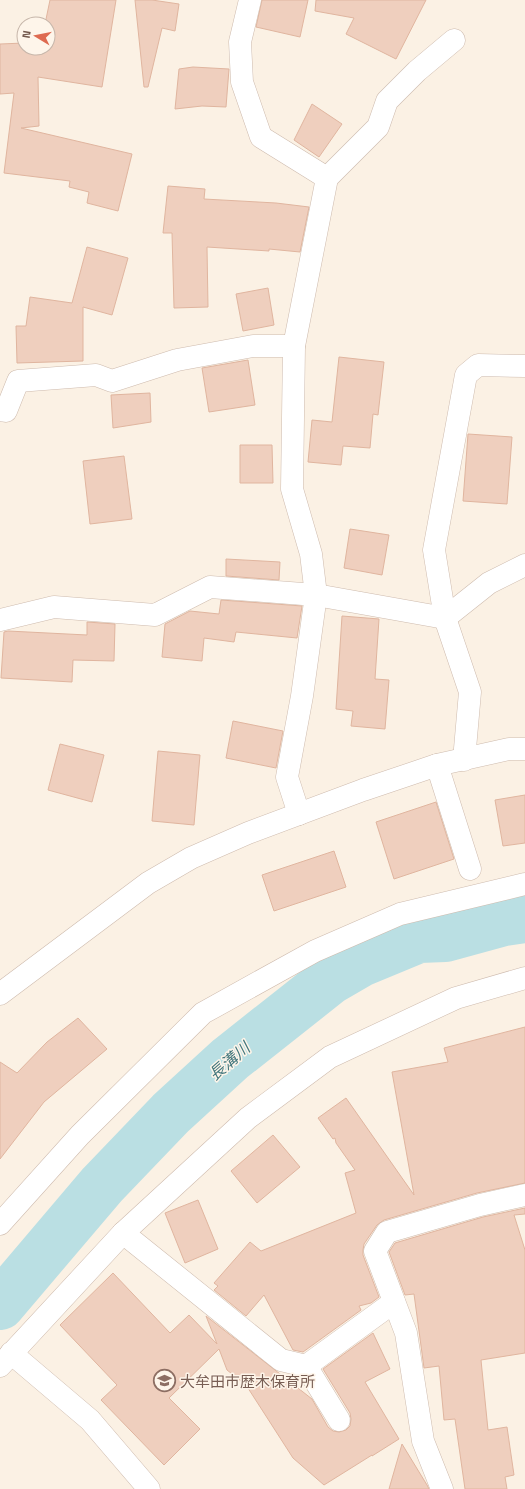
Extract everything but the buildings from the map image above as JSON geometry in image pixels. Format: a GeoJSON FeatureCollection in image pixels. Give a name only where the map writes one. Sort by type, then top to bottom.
{"type":"FeatureCollection","features":[{"type":"Feature","properties":{"kind":"street"},"geometry":{"type":"LineString","coordinates":[[250,0],[240,42],[242,82],[261,137],[326,178]]}},
{"type":"Feature","properties":{"kind":"street"},"geometry":{"type":"LineString","coordinates":[[299,814],[287,777],[302,696],[316,595],[311,554],[292,489],[294,346],[326,178],[378,127],[387,101],[417,71],[454,40]]}},
{"type":"Feature","properties":{"kind":"street"},"geometry":{"type":"LineString","coordinates":[[0,410],[6,411],[18,380],[96,375],[112,381],[177,360],[254,346],[294,346]]}},
{"type":"Feature","properties":{"kind":"street"},"geometry":{"type":"LineString","coordinates":[[464,760],[470,692],[445,618],[434,550],[466,375],[478,365],[525,366]]}},
{"type":"Feature","properties":{"kind":"street"},"geometry":{"type":"LineString","coordinates":[[0,620],[54,607],[155,615],[210,587],[316,595],[445,618],[489,582],[525,565]]}},
{"type":"Feature","properties":{"kind":"street"},"geometry":{"type":"LineString","coordinates":[[0,994],[148,882],[191,858],[248,833],[363,790],[437,765],[509,749],[525,748]]}},
{"type":"Feature","properties":{"kind":"street"},"geometry":{"type":"LineString","coordinates":[[437,765],[470,869]]}},
{"type":"Feature","properties":{"kind":"street"},"geometry":{"type":"LineString","coordinates":[[0,1224],[80,1134],[202,1013],[315,951],[400,914],[525,884]]}},
{"type":"Feature","properties":{"kind":"street"},"geometry":{"type":"LineString","coordinates":[[149,1489],[90,1420],[5,1360],[123,1233],[248,1118],[330,1057],[456,998],[525,978]]}},
{"type":"Feature","properties":{"kind":"street"},"geometry":{"type":"LineString","coordinates":[[442,1489],[423,1441],[406,1333],[375,1251],[387,1232],[480,1205],[525,1195]]}},
{"type":"Feature","properties":{"kind":"street"},"geometry":{"type":"LineString","coordinates":[[123,1233],[281,1360],[306,1366],[339,1420]]}},
{"type":"Feature","properties":{"kind":"street"},"geometry":{"type":"LineString","coordinates":[[306,1366],[394,1302]]}},
{"type":"Feature","properties":{"kind":"waterway","name":"長溝川"},"geometry":{"type":"LineString","coordinates":[[0,1305],[102,1185],[171,1113],[230,1059],[330,980],[361,962],[419,938],[445,937],[504,921],[525,918]]}},
{"type":"Feature","properties":{"kind":"place","name":"大牟田市歴木保育所"},"geometry":{"type":"Point","coordinates":[165,1381]}}]}
